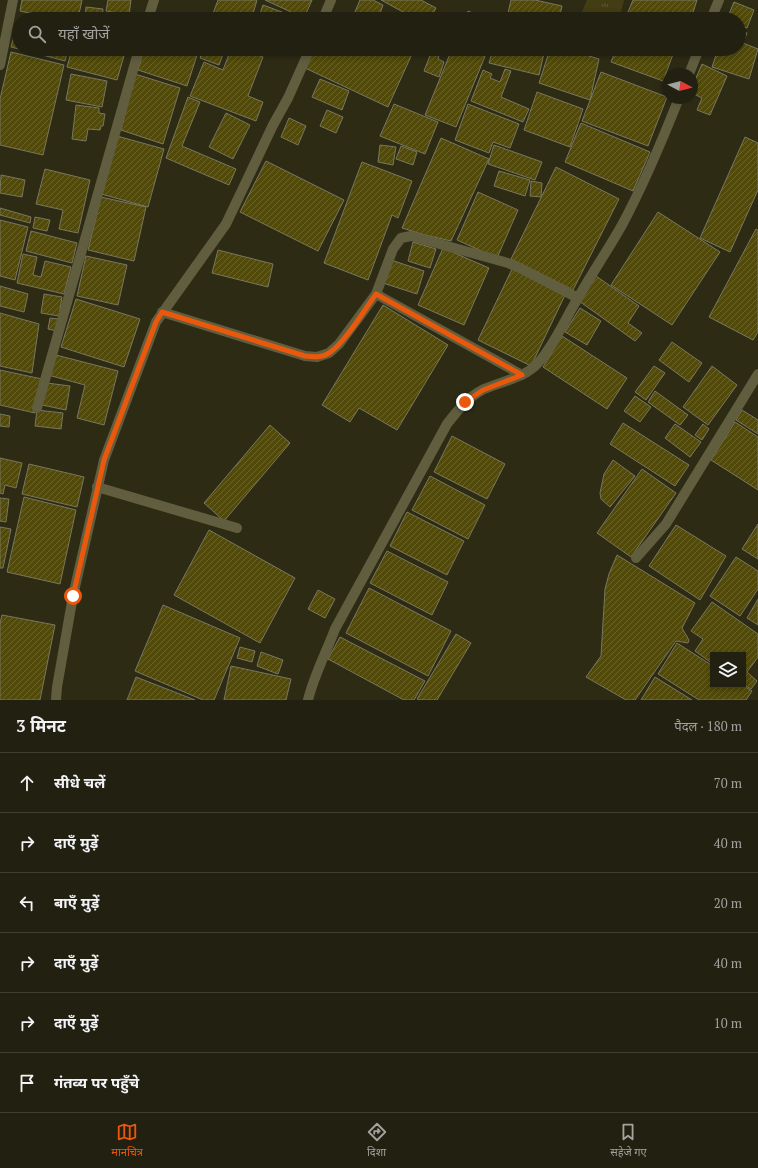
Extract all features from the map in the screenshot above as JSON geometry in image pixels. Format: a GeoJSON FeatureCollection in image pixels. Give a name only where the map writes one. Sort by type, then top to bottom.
{"type":"FeatureCollection","features":[{"type":"Feature","properties":{"kind":"street"},"geometry":{"type":"LineString","coordinates":[[0,65],[13,0]]}},
{"type":"Feature","properties":{"kind":"street"},"geometry":{"type":"LineString","coordinates":[[150,12],[154,0]]}},
{"type":"Feature","properties":{"kind":"street"},"geometry":{"type":"LineString","coordinates":[[326,12],[331,0]]}},
{"type":"Feature","properties":{"kind":"street"},"geometry":{"type":"LineString","coordinates":[[714,12],[719,0]]}},
{"type":"Feature","properties":{"kind":"street"},"geometry":{"type":"LineString","coordinates":[[37,408],[137,56]]}},
{"type":"Feature","properties":{"kind":"street"},"geometry":{"type":"LineString","coordinates":[[56,700],[73,596],[104,460],[156,322],[226,224],[273,125],[288,98],[307,56]]}},
{"type":"Feature","properties":{"kind":"street"},"geometry":{"type":"LineString","coordinates":[[691,68],[696,56]]}},
{"type":"Feature","properties":{"kind":"street"},"geometry":{"type":"LineString","coordinates":[[308,700],[312,683],[335,629],[446,424],[465,402],[483,390],[522,375],[538,364],[553,342],[622,226],[659,149],[677,104]]}},
{"type":"Feature","properties":{"kind":"street"},"geometry":{"type":"LineString","coordinates":[[162,312],[305,356],[317,357],[329,353],[339,344],[376,294],[393,249],[401,238],[411,236],[508,262],[578,298]]}},
{"type":"Feature","properties":{"kind":"street"},"geometry":{"type":"LineString","coordinates":[[376,294],[522,375]]}},
{"type":"Feature","properties":{"kind":"street"},"geometry":{"type":"LineString","coordinates":[[636,558],[666,524],[758,374]]}},
{"type":"Feature","properties":{"kind":"street"},"geometry":{"type":"LineString","coordinates":[[97,487],[237,528]]}},
{"type":"Feature","properties":{"kind":"green space"},"geometry":{"type":"Polygon","coordinates":[[[587,0],[624,0],[621,12],[582,12],[587,0]]]}},
{"type":"Feature","properties":{"kind":"building"},"geometry":{"type":"Polygon","coordinates":[[[22,0],[82,0],[79,12],[20,11],[22,0]]]}},
{"type":"Feature","properties":{"kind":"building"},"geometry":{"type":"Polygon","coordinates":[[[108,0],[131,0],[129,12],[106,11],[108,0]]]}},
{"type":"Feature","properties":{"kind":"building"},"geometry":{"type":"Polygon","coordinates":[[[218,0],[257,0],[253,12],[214,12],[218,0]]]}},
{"type":"Feature","properties":{"kind":"building"},"geometry":{"type":"Polygon","coordinates":[[[265,0],[312,0],[307,12],[291,12],[265,0]]]}},
{"type":"Feature","properties":{"kind":"building"},"geometry":{"type":"Polygon","coordinates":[[[360,0],[373,0],[383,5],[380,12],[355,12],[360,0]]]}},
{"type":"Feature","properties":{"kind":"building"},"geometry":{"type":"Polygon","coordinates":[[[381,0],[421,0],[436,8],[434,12],[403,12],[381,0]]]}},
{"type":"Feature","properties":{"kind":"building"},"geometry":{"type":"Polygon","coordinates":[[[511,0],[535,0],[562,6],[561,12],[508,12],[511,0]]]}},
{"type":"Feature","properties":{"kind":"building"},"geometry":{"type":"Polygon","coordinates":[[[633,0],[697,0],[693,12],[628,12],[633,0]]]}},
{"type":"Feature","properties":{"kind":"building"},"geometry":{"type":"Polygon","coordinates":[[[734,2],[754,10],[747,28],[746,12],[730,12],[734,2]]]}},
{"type":"Feature","properties":{"kind":"building"},"geometry":{"type":"Polygon","coordinates":[[[263,5],[282,12],[260,12],[263,5]]]}},
{"type":"Feature","properties":{"kind":"building"},"geometry":{"type":"Polygon","coordinates":[[[86,7],[103,9],[103,12],[86,12],[86,7]]]}},
{"type":"Feature","properties":{"kind":"building"},"geometry":{"type":"Polygon","coordinates":[[[746,44],[758,49],[749,79],[712,67],[716,56],[746,56],[746,44]]]}},
{"type":"Feature","properties":{"kind":"building"},"geometry":{"type":"Polygon","coordinates":[[[11,52],[12,56],[27,56],[64,65],[43,155],[0,145],[0,99],[11,52]]]}},
{"type":"Feature","properties":{"kind":"building"},"geometry":{"type":"Polygon","coordinates":[[[46,56],[66,56],[65,61],[46,56]]]}},
{"type":"Feature","properties":{"kind":"building"},"geometry":{"type":"Polygon","coordinates":[[[70,56],[124,56],[117,80],[67,67],[70,56]]]}},
{"type":"Feature","properties":{"kind":"building"},"geometry":{"type":"Polygon","coordinates":[[[142,56],[197,56],[187,86],[138,70],[142,56]]]}},
{"type":"Feature","properties":{"kind":"building"},"geometry":{"type":"Polygon","coordinates":[[[201,56],[222,56],[219,65],[200,58],[201,56]]]}},
{"type":"Feature","properties":{"kind":"building"},"geometry":{"type":"Polygon","coordinates":[[[228,56],[263,57],[248,96],[263,102],[256,121],[190,96],[204,62],[223,70],[228,56]]]}},
{"type":"Feature","properties":{"kind":"building"},"geometry":{"type":"Polygon","coordinates":[[[311,56],[411,56],[388,107],[305,68],[311,56]]]}},
{"type":"Feature","properties":{"kind":"building"},"geometry":{"type":"Polygon","coordinates":[[[430,56],[439,56],[438,59],[444,62],[439,77],[424,71],[430,56]]]}},
{"type":"Feature","properties":{"kind":"building"},"geometry":{"type":"Polygon","coordinates":[[[449,56],[485,56],[456,127],[425,115],[449,56]]]}},
{"type":"Feature","properties":{"kind":"building"},"geometry":{"type":"Polygon","coordinates":[[[491,56],[543,56],[539,75],[489,63],[491,56]]]}},
{"type":"Feature","properties":{"kind":"building"},"geometry":{"type":"Polygon","coordinates":[[[548,56],[589,56],[599,59],[590,100],[539,83],[548,56]]]}},
{"type":"Feature","properties":{"kind":"building"},"geometry":{"type":"Polygon","coordinates":[[[613,56],[672,56],[668,68],[662,68],[662,81],[611,62],[613,56]]]}},
{"type":"Feature","properties":{"kind":"building"},"geometry":{"type":"Polygon","coordinates":[[[702,64],[727,76],[710,115],[697,110],[702,98],[698,96],[698,73],[702,64]]]}},
{"type":"Feature","properties":{"kind":"building"},"geometry":{"type":"Polygon","coordinates":[[[505,69],[511,71],[501,97],[529,109],[523,122],[471,101],[483,70],[492,74],[490,78],[500,82],[505,69]]]}},
{"type":"Feature","properties":{"kind":"building"},"geometry":{"type":"Polygon","coordinates":[[[601,72],[662,95],[662,104],[664,104],[648,146],[582,121],[601,72]]]}},
{"type":"Feature","properties":{"kind":"building"},"geometry":{"type":"Polygon","coordinates":[[[71,74],[107,81],[102,107],[66,100],[71,74]]]}},
{"type":"Feature","properties":{"kind":"building"},"geometry":{"type":"Polygon","coordinates":[[[135,74],[180,88],[163,144],[121,130],[135,74]]]}},
{"type":"Feature","properties":{"kind":"building"},"geometry":{"type":"Polygon","coordinates":[[[320,79],[349,91],[342,110],[312,97],[320,79]]]}},
{"type":"Feature","properties":{"kind":"building"},"geometry":{"type":"Polygon","coordinates":[[[537,92],[583,109],[570,147],[524,130],[537,92]]]}},
{"type":"Feature","properties":{"kind":"building"},"geometry":{"type":"Polygon","coordinates":[[[188,97],[200,102],[182,146],[236,169],[229,185],[166,158],[188,97]]]}},
{"type":"Feature","properties":{"kind":"building"},"geometry":{"type":"Polygon","coordinates":[[[394,104],[438,122],[425,154],[380,136],[394,104]]]}},
{"type":"Feature","properties":{"kind":"building"},"geometry":{"type":"Polygon","coordinates":[[[468,104],[519,124],[510,148],[493,142],[489,153],[455,140],[468,104]]]}},
{"type":"Feature","properties":{"kind":"building"},"geometry":{"type":"Polygon","coordinates":[[[76,105],[99,108],[99,113],[105,114],[103,126],[101,126],[100,130],[88,129],[86,141],[72,139],[76,105]]]}},
{"type":"Feature","properties":{"kind":"building"},"geometry":{"type":"Polygon","coordinates":[[[327,110],[343,117],[336,133],[320,126],[327,110]]]}},
{"type":"Feature","properties":{"kind":"building"},"geometry":{"type":"Polygon","coordinates":[[[226,113],[250,125],[233,159],[209,147],[226,113]]]}},
{"type":"Feature","properties":{"kind":"building"},"geometry":{"type":"Polygon","coordinates":[[[289,118],[306,126],[298,145],[281,137],[289,118]]]}},
{"type":"Feature","properties":{"kind":"building"},"geometry":{"type":"Polygon","coordinates":[[[581,123],[650,152],[633,191],[565,162],[581,123]]]}},
{"type":"Feature","properties":{"kind":"building"},"geometry":{"type":"Polygon","coordinates":[[[117,136],[164,149],[148,207],[101,194],[117,136]]]}},
{"type":"Feature","properties":{"kind":"building"},"geometry":{"type":"Polygon","coordinates":[[[745,137],[758,143],[758,190],[730,252],[700,238],[745,137]]]}},
{"type":"Feature","properties":{"kind":"building"},"geometry":{"type":"Polygon","coordinates":[[[441,138],[489,159],[451,241],[402,228],[441,138]]]}},
{"type":"Feature","properties":{"kind":"building"},"geometry":{"type":"Polygon","coordinates":[[[380,145],[396,147],[393,165],[378,162],[380,145]]]}},
{"type":"Feature","properties":{"kind":"building"},"geometry":{"type":"Polygon","coordinates":[[[494,145],[542,162],[535,180],[488,164],[494,145]]]}},
{"type":"Feature","properties":{"kind":"building"},"geometry":{"type":"Polygon","coordinates":[[[401,146],[417,152],[413,165],[396,159],[401,146]]]}},
{"type":"Feature","properties":{"kind":"building"},"geometry":{"type":"Polygon","coordinates":[[[266,161],[344,200],[318,251],[240,212],[266,161]]]}},
{"type":"Feature","properties":{"kind":"building"},"geometry":{"type":"Polygon","coordinates":[[[362,162],[412,181],[398,218],[392,215],[368,280],[324,263],[362,162]]]}},
{"type":"Feature","properties":{"kind":"building"},"geometry":{"type":"Polygon","coordinates":[[[556,167],[619,199],[573,290],[511,259],[556,167]]]}},
{"type":"Feature","properties":{"kind":"building"},"geometry":{"type":"Polygon","coordinates":[[[45,169],[90,180],[78,233],[59,229],[63,210],[36,204],[45,169]]]}},
{"type":"Feature","properties":{"kind":"building"},"geometry":{"type":"Polygon","coordinates":[[[499,171],[530,180],[525,196],[494,186],[499,171]]]}},
{"type":"Feature","properties":{"kind":"building"},"geometry":{"type":"Polygon","coordinates":[[[1,175],[25,180],[22,197],[0,193],[1,175]]]}},
{"type":"Feature","properties":{"kind":"building"},"geometry":{"type":"Polygon","coordinates":[[[531,181],[542,183],[541,197],[530,196],[531,181]]]}},
{"type":"Feature","properties":{"kind":"building"},"geometry":{"type":"Polygon","coordinates":[[[478,192],[518,210],[497,258],[457,240],[478,192]]]}},
{"type":"Feature","properties":{"kind":"building"},"geometry":{"type":"Polygon","coordinates":[[[101,197],[146,207],[134,261],[88,250],[101,197]]]}},
{"type":"Feature","properties":{"kind":"building"},"geometry":{"type":"Polygon","coordinates":[[[0,208],[31,217],[30,223],[0,215],[0,208]]]}},
{"type":"Feature","properties":{"kind":"building"},"geometry":{"type":"Polygon","coordinates":[[[658,212],[720,252],[672,325],[611,285],[658,212]]]}},
{"type":"Feature","properties":{"kind":"building"},"geometry":{"type":"Polygon","coordinates":[[[35,217],[50,220],[47,231],[33,228],[35,217]]]}},
{"type":"Feature","properties":{"kind":"building"},"geometry":{"type":"Polygon","coordinates":[[[0,220],[28,227],[15,280],[0,276],[0,220]]]}},
{"type":"Feature","properties":{"kind":"building"},"geometry":{"type":"Polygon","coordinates":[[[756,229],[758,230],[758,332],[753,340],[709,317],[756,229]]]}},
{"type":"Feature","properties":{"kind":"building"},"geometry":{"type":"Polygon","coordinates":[[[31,231],[77,243],[72,263],[26,251],[31,231]]]}},
{"type":"Feature","properties":{"kind":"building"},"geometry":{"type":"Polygon","coordinates":[[[413,242],[436,249],[430,268],[408,261],[413,242]]]}},
{"type":"Feature","properties":{"kind":"building"},"geometry":{"type":"Polygon","coordinates":[[[443,248],[489,268],[464,325],[418,305],[443,248]]]}},
{"type":"Feature","properties":{"kind":"building"},"geometry":{"type":"Polygon","coordinates":[[[218,250],[273,264],[268,287],[212,273],[218,250]]]}},
{"type":"Feature","properties":{"kind":"building"},"geometry":{"type":"Polygon","coordinates":[[[23,254],[37,257],[33,275],[41,277],[45,261],[71,267],[64,294],[17,283],[23,254]]]}},
{"type":"Feature","properties":{"kind":"building"},"geometry":{"type":"Polygon","coordinates":[[[86,256],[127,265],[118,305],[77,296],[86,256]]]}},
{"type":"Feature","properties":{"kind":"building"},"geometry":{"type":"Polygon","coordinates":[[[391,260],[424,271],[417,294],[383,283],[391,260]]]}},
{"type":"Feature","properties":{"kind":"building"},"geometry":{"type":"Polygon","coordinates":[[[513,267],[566,293],[531,366],[478,340],[513,267]]]}},
{"type":"Feature","properties":{"kind":"building"},"geometry":{"type":"Polygon","coordinates":[[[596,276],[639,306],[628,323],[642,333],[635,341],[579,301],[596,276]]]}},
{"type":"Feature","properties":{"kind":"building"},"geometry":{"type":"Polygon","coordinates":[[[0,286],[28,294],[24,312],[0,306],[0,286]]]}},
{"type":"Feature","properties":{"kind":"building"},"geometry":{"type":"Polygon","coordinates":[[[44,294],[62,297],[59,316],[41,313],[44,294]]]}},
{"type":"Feature","properties":{"kind":"building"},"geometry":{"type":"Polygon","coordinates":[[[76,299],[140,319],[124,367],[61,347],[76,299]]]}},
{"type":"Feature","properties":{"kind":"building"},"geometry":{"type":"Polygon","coordinates":[[[383,305],[448,345],[397,430],[359,408],[350,422],[322,405],[383,305]]]}},
{"type":"Feature","properties":{"kind":"building"},"geometry":{"type":"Polygon","coordinates":[[[580,308],[601,321],[587,345],[565,332],[580,308]]]}},
{"type":"Feature","properties":{"kind":"building"},"geometry":{"type":"Polygon","coordinates":[[[0,313],[39,324],[32,373],[0,366],[0,313]]]}},
{"type":"Feature","properties":{"kind":"building"},"geometry":{"type":"Polygon","coordinates":[[[50,318],[58,319],[57,331],[48,329],[50,318]]]}},
{"type":"Feature","properties":{"kind":"building"},"geometry":{"type":"Polygon","coordinates":[[[562,336],[627,378],[607,409],[543,367],[562,336]]]}},
{"type":"Feature","properties":{"kind":"building"},"geometry":{"type":"Polygon","coordinates":[[[672,342],[702,363],[689,382],[659,360],[672,342]]]}},
{"type":"Feature","properties":{"kind":"building"},"geometry":{"type":"Polygon","coordinates":[[[56,355],[118,371],[104,425],[77,418],[85,385],[48,375],[56,355]]]}},
{"type":"Feature","properties":{"kind":"building"},"geometry":{"type":"Polygon","coordinates":[[[654,366],[665,373],[646,400],[635,392],[654,366]]]}},
{"type":"Feature","properties":{"kind":"building"},"geometry":{"type":"Polygon","coordinates":[[[712,366],[737,385],[708,425],[683,407],[712,366]]]}},
{"type":"Feature","properties":{"kind":"building"},"geometry":{"type":"Polygon","coordinates":[[[0,370],[42,379],[35,413],[0,405],[0,370]]]}},
{"type":"Feature","properties":{"kind":"building"},"geometry":{"type":"Polygon","coordinates":[[[47,383],[70,386],[66,410],[42,405],[47,383]]]}},
{"type":"Feature","properties":{"kind":"building"},"geometry":{"type":"Polygon","coordinates":[[[655,391],[688,415],[680,425],[648,402],[655,391]]]}},
{"type":"Feature","properties":{"kind":"building"},"geometry":{"type":"Polygon","coordinates":[[[635,396],[651,407],[640,422],[624,411],[635,396]]]}},
{"type":"Feature","properties":{"kind":"building"},"geometry":{"type":"Polygon","coordinates":[[[37,410],[63,413],[61,429],[35,426],[37,410]]]}},
{"type":"Feature","properties":{"kind":"building"},"geometry":{"type":"Polygon","coordinates":[[[742,410],[758,420],[758,434],[736,420],[742,410]]]}},
{"type":"Feature","properties":{"kind":"building"},"geometry":{"type":"Polygon","coordinates":[[[0,414],[10,416],[9,427],[0,426],[0,414]]]}},
{"type":"Feature","properties":{"kind":"building"},"geometry":{"type":"Polygon","coordinates":[[[735,422],[758,437],[758,490],[711,460],[735,422]]]}},
{"type":"Feature","properties":{"kind":"building"},"geometry":{"type":"Polygon","coordinates":[[[623,423],[689,465],[675,486],[610,444],[623,423]]]}},
{"type":"Feature","properties":{"kind":"building"},"geometry":{"type":"Polygon","coordinates":[[[675,424],[701,442],[690,457],[665,438],[675,424]]]}},
{"type":"Feature","properties":{"kind":"building"},"geometry":{"type":"Polygon","coordinates":[[[703,424],[709,429],[702,440],[695,435],[703,424]]]}},
{"type":"Feature","properties":{"kind":"building"},"geometry":{"type":"Polygon","coordinates":[[[270,425],[290,443],[224,521],[204,503],[270,425]]]}},
{"type":"Feature","properties":{"kind":"building"},"geometry":{"type":"Polygon","coordinates":[[[452,436],[505,464],[487,499],[434,472],[452,436]]]}},
{"type":"Feature","properties":{"kind":"building"},"geometry":{"type":"Polygon","coordinates":[[[0,458],[22,463],[16,488],[5,485],[3,494],[0,493],[0,458]]]}},
{"type":"Feature","properties":{"kind":"building"},"geometry":{"type":"Polygon","coordinates":[[[613,460],[635,476],[610,507],[601,499],[600,493],[604,474],[613,460]]]}},
{"type":"Feature","properties":{"kind":"building"},"geometry":{"type":"Polygon","coordinates":[[[29,464],[84,477],[77,507],[22,494],[29,464]]]}},
{"type":"Feature","properties":{"kind":"building"},"geometry":{"type":"Polygon","coordinates":[[[642,469],[676,493],[631,557],[597,533],[642,469]]]}},
{"type":"Feature","properties":{"kind":"building"},"geometry":{"type":"Polygon","coordinates":[[[430,476],[485,505],[468,539],[412,510],[430,476]]]}},
{"type":"Feature","properties":{"kind":"building"},"geometry":{"type":"Polygon","coordinates":[[[24,497],[76,510],[60,584],[7,572],[24,497]]]}},
{"type":"Feature","properties":{"kind":"building"},"geometry":{"type":"Polygon","coordinates":[[[0,498],[9,499],[6,522],[0,521],[0,498]]]}},
{"type":"Feature","properties":{"kind":"building"},"geometry":{"type":"Polygon","coordinates":[[[407,512],[464,541],[447,575],[390,546],[407,512]]]}},
{"type":"Feature","properties":{"kind":"building"},"geometry":{"type":"Polygon","coordinates":[[[758,524],[758,559],[742,549],[758,524]]]}},
{"type":"Feature","properties":{"kind":"building"},"geometry":{"type":"Polygon","coordinates":[[[676,525],[726,556],[700,600],[649,566],[676,525]]]}},
{"type":"Feature","properties":{"kind":"building"},"geometry":{"type":"Polygon","coordinates":[[[0,527],[11,529],[3,568],[0,568],[0,527]]]}},
{"type":"Feature","properties":{"kind":"building"},"geometry":{"type":"Polygon","coordinates":[[[209,530],[295,578],[260,643],[174,595],[209,530]]]}},
{"type":"Feature","properties":{"kind":"building"},"geometry":{"type":"Polygon","coordinates":[[[387,551],[448,582],[432,615],[370,583],[387,551]]]}},
{"type":"Feature","properties":{"kind":"building"},"geometry":{"type":"Polygon","coordinates":[[[617,555],[695,603],[682,628],[689,640],[688,643],[676,641],[635,700],[626,700],[586,677],[601,656],[605,589],[609,574],[617,555]]]}},
{"type":"Feature","properties":{"kind":"building"},"geometry":{"type":"Polygon","coordinates":[[[736,557],[758,571],[758,589],[740,616],[710,596],[736,557]]]}},
{"type":"Feature","properties":{"kind":"building"},"geometry":{"type":"Polygon","coordinates":[[[369,588],[451,631],[428,676],[346,633],[369,588]]]}},
{"type":"Feature","properties":{"kind":"building"},"geometry":{"type":"Polygon","coordinates":[[[318,590],[335,599],[325,618],[308,609],[318,590]]]}},
{"type":"Feature","properties":{"kind":"building"},"geometry":{"type":"Polygon","coordinates":[[[758,599],[758,625],[747,618],[758,599]]]}},
{"type":"Feature","properties":{"kind":"building"},"geometry":{"type":"Polygon","coordinates":[[[712,602],[758,634],[758,657],[747,672],[757,681],[751,689],[746,686],[746,652],[710,652],[710,662],[695,651],[703,639],[691,631],[712,602]]]}},
{"type":"Feature","properties":{"kind":"building"},"geometry":{"type":"Polygon","coordinates":[[[163,605],[240,638],[214,700],[203,700],[135,671],[163,605]]]}},
{"type":"Feature","properties":{"kind":"building"},"geometry":{"type":"Polygon","coordinates":[[[2,615],[55,625],[40,700],[0,700],[0,623],[2,615]]]}},
{"type":"Feature","properties":{"kind":"building"},"geometry":{"type":"Polygon","coordinates":[[[456,634],[471,643],[437,700],[417,699],[456,634]]]}},
{"type":"Feature","properties":{"kind":"building"},"geometry":{"type":"Polygon","coordinates":[[[340,637],[425,681],[414,700],[404,700],[328,659],[340,637]]]}},
{"type":"Feature","properties":{"kind":"building"},"geometry":{"type":"Polygon","coordinates":[[[677,643],[710,664],[710,688],[746,687],[752,691],[746,700],[699,700],[658,674],[677,643]]]}},
{"type":"Feature","properties":{"kind":"building"},"geometry":{"type":"Polygon","coordinates":[[[240,647],[255,651],[252,662],[237,658],[240,647]]]}},
{"type":"Feature","properties":{"kind":"building"},"geometry":{"type":"Polygon","coordinates":[[[261,652],[283,660],[278,674],[257,666],[261,652]]]}},
{"type":"Feature","properties":{"kind":"building"},"geometry":{"type":"Polygon","coordinates":[[[231,666],[291,679],[286,700],[224,700],[231,666]]]}},
{"type":"Feature","properties":{"kind":"building"},"geometry":{"type":"Polygon","coordinates":[[[136,677],[195,700],[127,700],[136,677]]]}},
{"type":"Feature","properties":{"kind":"building"},"geometry":{"type":"Polygon","coordinates":[[[655,677],[692,700],[641,700],[655,677]]]}},
{"type":"Feature","properties":{"kind":"route"},"geometry":{"type":"LineString","coordinates":[[73,596],[104,460],[156,322],[162,312],[305,356],[317,357],[329,353],[339,344],[376,294],[522,375],[483,390],[465,402]]}}]}
